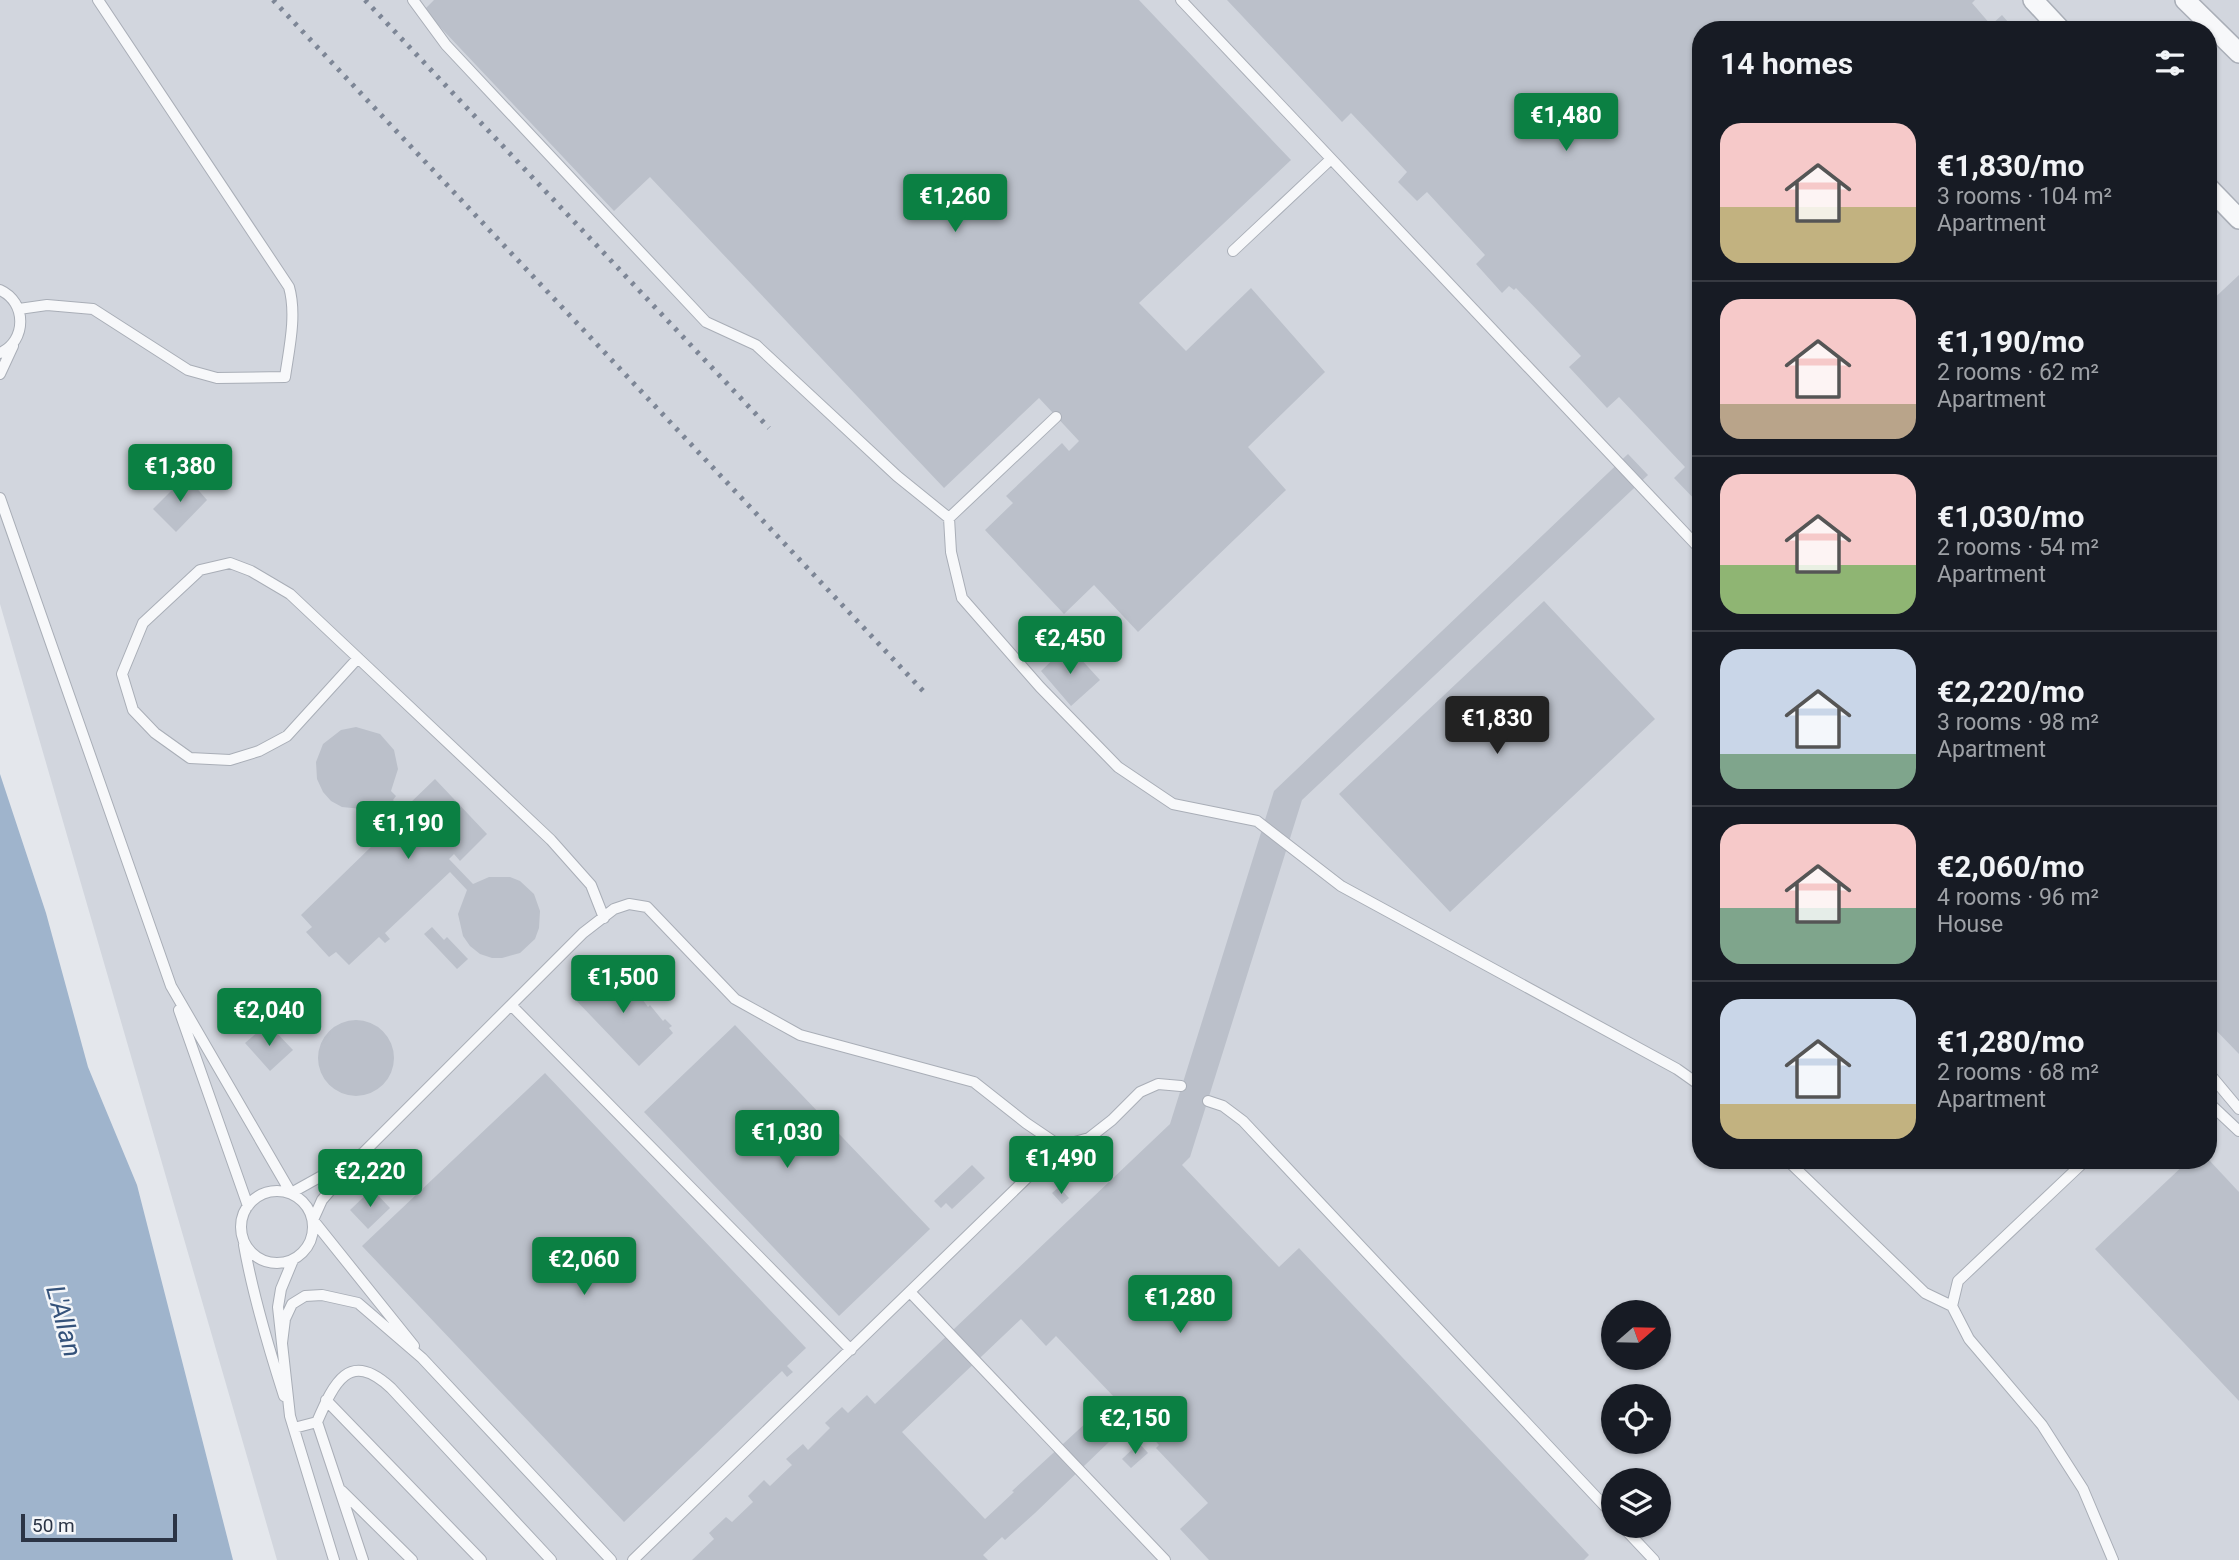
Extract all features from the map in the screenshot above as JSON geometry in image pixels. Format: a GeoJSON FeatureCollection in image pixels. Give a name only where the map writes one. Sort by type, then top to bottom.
{"type":"FeatureCollection","features":[{"type":"Feature","properties":{"kind":"street"},"geometry":{"type":"LineString","coordinates":[[2033,0],[2053,21]]}},
{"type":"Feature","properties":{"kind":"street"},"geometry":{"type":"LineString","coordinates":[[2185,0],[2206,21]]}},
{"type":"Feature","properties":{"kind":"street"},"geometry":{"type":"LineString","coordinates":[[2217,31],[2239,53]]}},
{"type":"Feature","properties":{"kind":"street"},"geometry":{"type":"LineString","coordinates":[[2217,196],[2239,219]]}},
{"type":"Feature","properties":{"kind":"lane"},"geometry":{"type":"LineString","coordinates":[[19,309],[47,305],[93,309],[188,370],[217,378],[285,377],[291,331],[289,287],[98,0]]}},
{"type":"Feature","properties":{"kind":"lane"},"geometry":{"type":"LineString","coordinates":[[413,0],[446,46],[706,322],[756,345],[897,476],[949,518],[951,552],[962,598],[1040,687],[1118,767],[1173,804],[1257,821],[1342,886],[1692,1080]]}},
{"type":"Feature","properties":{"kind":"lane"},"geometry":{"type":"LineString","coordinates":[[1181,0],[1692,540]]}},
{"type":"Feature","properties":{"kind":"lane"},"geometry":{"type":"LineString","coordinates":[[1233,251],[1331,159]]}},
{"type":"Feature","properties":{"kind":"lane"},"geometry":{"type":"LineString","coordinates":[[0,290],[13,299],[19,309],[20,332],[0,374]]}},
{"type":"Feature","properties":{"kind":"lane"},"geometry":{"type":"LineString","coordinates":[[0,353],[14,342]]}},
{"type":"Feature","properties":{"kind":"lane"},"geometry":{"type":"LineString","coordinates":[[949,518],[1056,417]]}},
{"type":"Feature","properties":{"kind":"lane"},"geometry":{"type":"LineString","coordinates":[[0,498],[248,1206]]}},
{"type":"Feature","properties":{"kind":"lane"},"geometry":{"type":"LineString","coordinates":[[358,658],[287,736],[259,751],[230,760],[190,758],[155,733],[134,710],[122,674],[143,622],[200,570],[230,563],[251,571],[290,594],[358,658],[551,840],[591,885],[604,918]]}},
{"type":"Feature","properties":{"kind":"lane"},"geometry":{"type":"LineString","coordinates":[[244,1241],[259,1259],[270,1263],[293,1260],[303,1253],[310,1243],[313,1220],[322,1200],[363,1153],[583,933],[614,909],[629,904],[647,907],[735,999],[800,1035],[974,1082],[1060,1146]]}},
{"type":"Feature","properties":{"kind":"lane"},"geometry":{"type":"LineString","coordinates":[[171,986],[290,1194]]}},
{"type":"Feature","properties":{"kind":"lane"},"geometry":{"type":"LineString","coordinates":[[511,1005],[851,1350]]}},
{"type":"Feature","properties":{"kind":"lane"},"geometry":{"type":"LineString","coordinates":[[2217,1083],[2239,1109]]}},
{"type":"Feature","properties":{"kind":"lane"},"geometry":{"type":"LineString","coordinates":[[633,1560],[1060,1146],[1089,1138],[1140,1092],[1158,1084],[1181,1086]]}},
{"type":"Feature","properties":{"kind":"lane"},"geometry":{"type":"LineString","coordinates":[[1208,1101],[1223,1106],[1243,1121],[1601,1502]]}},
{"type":"Feature","properties":{"kind":"lane"},"geometry":{"type":"LineString","coordinates":[[2217,1110],[2239,1131]]}},
{"type":"Feature","properties":{"kind":"lane"},"geometry":{"type":"LineString","coordinates":[[290,1194],[363,1153]]}},
{"type":"Feature","properties":{"kind":"lane"},"geometry":{"type":"LineString","coordinates":[[1796,1169],[1924,1293],[1952,1306],[1969,1339],[2042,1424],[2083,1489],[2113,1560]]}},
{"type":"Feature","properties":{"kind":"lane"},"geometry":{"type":"LineString","coordinates":[[1952,1306],[1958,1281],[2076,1169]]}},
{"type":"Feature","properties":{"kind":"lane"},"geometry":{"type":"LineString","coordinates":[[334,1560],[268,1346],[249,1274],[241,1229],[242,1217],[248,1206],[267,1192],[279,1191],[301,1200],[313,1220],[406,1334],[422,1358]]}},
{"type":"Feature","properties":{"kind":"lane"},"geometry":{"type":"LineString","coordinates":[[290,1416],[278,1307],[281,1289],[293,1260]]}},
{"type":"Feature","properties":{"kind":"lane"},"geometry":{"type":"LineString","coordinates":[[911,1292],[1165,1560]]}},
{"type":"Feature","properties":{"kind":"lane"},"geometry":{"type":"LineString","coordinates":[[282,1343],[285,1318],[292,1304],[305,1296],[323,1295],[358,1303],[422,1358],[611,1560]]}},
{"type":"Feature","properties":{"kind":"lane"},"geometry":{"type":"LineString","coordinates":[[363,1560],[317,1422],[332,1386],[353,1372],[364,1370],[377,1375],[551,1560]]}},
{"type":"Feature","properties":{"kind":"lane"},"geometry":{"type":"LineString","coordinates":[[326,1400],[481,1560]]}},
{"type":"Feature","properties":{"kind":"lane"},"geometry":{"type":"LineString","coordinates":[[294,1428],[317,1422]]}},
{"type":"Feature","properties":{"kind":"lane"},"geometry":{"type":"LineString","coordinates":[[339,1488],[412,1560]]}},
{"type":"Feature","properties":{"kind":"lane"},"geometry":{"type":"LineString","coordinates":[[1633,1538],[1654,1560]]}},
{"type":"Feature","properties":{"kind":"shaded area"},"geometry":{"type":"Polygon","coordinates":[[[0,0],[2239,0],[2239,1560],[277,1560],[0,604],[0,0]]]}},
{"type":"Feature","properties":{"kind":"water","name":"L'Allan"},"geometry":{"type":"Polygon","coordinates":[[[0,774],[46,913],[88,1067],[137,1185],[233,1560],[0,1560],[0,774]]]}},
{"type":"Feature","properties":{"kind":"building"},"geometry":{"type":"Polygon","coordinates":[[[434,0],[1139,0],[1291,160],[1139,303],[1186,351],[1251,288],[1325,372],[1248,447],[1286,490],[1138,632],[1094,585],[1064,614],[985,530],[1013,503],[1006,496],[1062,443],[1069,451],[1079,441],[1039,398],[944,488],[650,177],[614,211],[424,10],[434,0]]]}},
{"type":"Feature","properties":{"kind":"building"},"geometry":{"type":"Polygon","coordinates":[[[1227,0],[1975,0],[1972,3],[1988,21],[1692,21],[1692,497],[1674,478],[1685,467],[1619,397],[1607,408],[1569,367],[1581,356],[1516,288],[1514,290],[1509,286],[1502,293],[1476,264],[1485,255],[1427,192],[1417,201],[1398,182],[1407,172],[1351,113],[1342,122],[1227,0]]]}},
{"type":"Feature","properties":{"kind":"building"},"geometry":{"type":"Polygon","coordinates":[[[2002,15],[2007,21],[1995,21],[2002,15]]]}},
{"type":"Feature","properties":{"kind":"building"},"geometry":{"type":"Polygon","coordinates":[[[2239,275],[2239,1054],[2217,1031],[2217,296],[2239,275]]]}},
{"type":"Feature","properties":{"kind":"building"},"geometry":{"type":"Polygon","coordinates":[[[1628,454],[1648,475],[1302,800],[1190,1157],[1182,1165],[1279,1267],[1299,1248],[1589,1555],[1584,1560],[1209,1560],[1180,1529],[1208,1503],[1156,1448],[1159,1445],[1134,1418],[1035,1513],[1005,1540],[1002,1537],[983,1555],[988,1560],[692,1560],[714,1539],[709,1533],[726,1517],[732,1522],[753,1502],[748,1496],[764,1480],[770,1486],[792,1465],[786,1459],[803,1444],[808,1450],[830,1428],[825,1423],[842,1407],[848,1413],[867,1395],[875,1404],[1170,1124],[1274,791],[1628,454]],[[1021,1319],[902,1432],[985,1519],[1114,1397],[1056,1336],[1046,1346],[1021,1319]]]}},
{"type":"Feature","properties":{"kind":"building"},"geometry":{"type":"Polygon","coordinates":[[[186,476],[207,500],[176,532],[153,509],[186,476]]]}},
{"type":"Feature","properties":{"kind":"building"},"geometry":{"type":"Polygon","coordinates":[[[1544,601],[1655,719],[1450,912],[1339,794],[1544,601]]]}},
{"type":"Feature","properties":{"kind":"building"},"geometry":{"type":"Polygon","coordinates":[[[1068,645],[1100,680],[1071,706],[1041,671],[1068,645]]]}},
{"type":"Feature","properties":{"kind":"building"},"geometry":{"type":"Polygon","coordinates":[[[356,727],[380,734],[394,750],[398,769],[391,791],[396,796],[393,800],[404,812],[406,810],[411,815],[409,816],[414,822],[419,817],[408,805],[435,779],[487,834],[460,861],[454,854],[449,859],[473,884],[489,877],[510,877],[520,881],[534,894],[540,911],[539,928],[535,939],[520,953],[492,958],[480,954],[470,946],[463,936],[458,914],[467,890],[450,872],[385,933],[390,939],[385,943],[379,937],[349,965],[336,952],[329,957],[306,932],[312,927],[301,915],[373,845],[363,835],[385,815],[394,824],[400,820],[382,801],[362,809],[342,807],[331,801],[323,792],[317,779],[316,762],[323,744],[341,730],[356,727]]]}},
{"type":"Feature","properties":{"kind":"building"},"geometry":{"type":"Polygon","coordinates":[[[432,927],[444,940],[447,937],[468,959],[457,969],[424,934],[432,927]]]}},
{"type":"Feature","properties":{"kind":"building"},"geometry":{"type":"Polygon","coordinates":[[[601,965],[626,990],[629,988],[635,994],[637,992],[648,1007],[650,1005],[663,1021],[665,1019],[672,1026],[669,1028],[673,1033],[639,1066],[570,994],[601,965]]]}},
{"type":"Feature","properties":{"kind":"building"},"geometry":{"type":"Polygon","coordinates":[[[356,1020],[370,1023],[383,1031],[391,1044],[394,1058],[391,1072],[383,1085],[370,1093],[356,1096],[342,1093],[329,1085],[321,1072],[318,1058],[321,1044],[329,1031],[342,1023],[356,1020]]]}},
{"type":"Feature","properties":{"kind":"building"},"geometry":{"type":"Polygon","coordinates":[[[735,1025],[930,1229],[839,1316],[644,1112],[735,1025]]]}},
{"type":"Feature","properties":{"kind":"building"},"geometry":{"type":"Polygon","coordinates":[[[271,1027],[293,1050],[270,1071],[245,1043],[261,1029],[264,1033],[271,1027]]]}},
{"type":"Feature","properties":{"kind":"building"},"geometry":{"type":"Polygon","coordinates":[[[545,1073],[806,1348],[787,1366],[793,1372],[787,1377],[782,1371],[624,1522],[362,1246],[545,1073]]]}},
{"type":"Feature","properties":{"kind":"building"},"geometry":{"type":"Polygon","coordinates":[[[972,1165],[985,1178],[952,1209],[946,1203],[941,1208],[934,1201],[972,1165]]]}},
{"type":"Feature","properties":{"kind":"building"},"geometry":{"type":"Polygon","coordinates":[[[2179,1169],[2217,1169],[2239,1192],[2239,1401],[2095,1249],[2179,1169]]]}},
{"type":"Feature","properties":{"kind":"building"},"geometry":{"type":"Polygon","coordinates":[[[1059,1187],[1069,1198],[1062,1204],[1052,1193],[1059,1187]]]}},
{"type":"Feature","properties":{"kind":"building"},"geometry":{"type":"Polygon","coordinates":[[[372,1189],[390,1208],[368,1229],[350,1210],[372,1189]]]}},
{"type":"Feature","properties":{"kind":"building"},"geometry":{"type":"Polygon","coordinates":[[[1139,1443],[1148,1453],[1131,1468],[1122,1459],[1139,1443]]]}},
{"type":"Feature","properties":{"kind":"railway"},"geometry":{"type":"LineString","coordinates":[[273,0],[925,693]]}},
{"type":"Feature","properties":{"kind":"railway"},"geometry":{"type":"LineString","coordinates":[[365,0],[769,428]]}}]}
